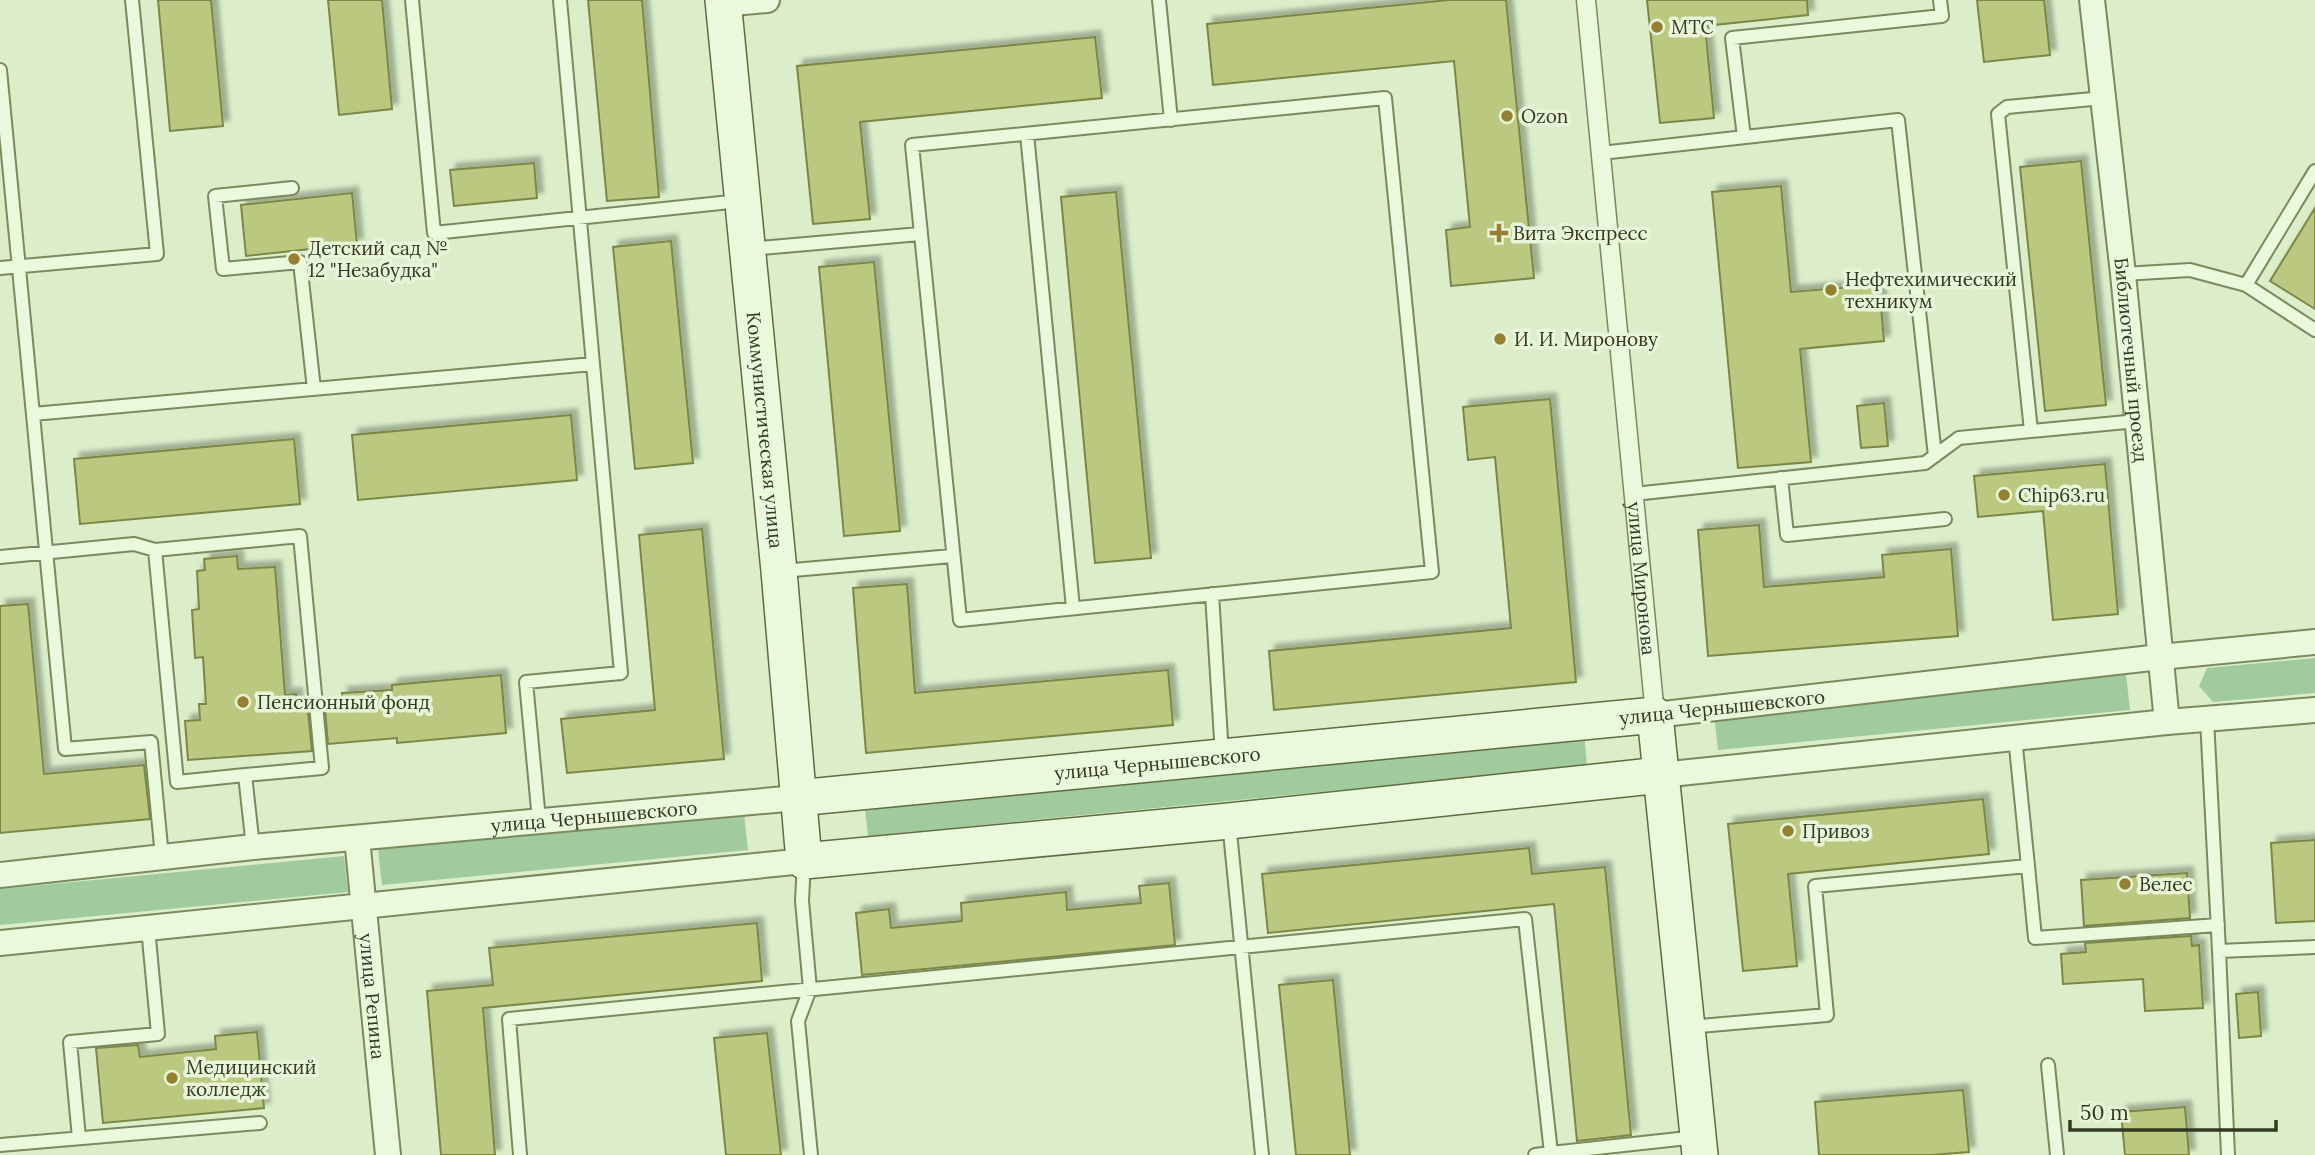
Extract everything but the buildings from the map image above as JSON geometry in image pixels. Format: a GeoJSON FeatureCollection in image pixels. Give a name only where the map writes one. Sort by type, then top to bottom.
{"type":"FeatureCollection","features":[{"type":"Feature","properties":{"kind":"main road","name":"Коммунистическая улица"},"geometry":{"type":"LineString","coordinates":[[723,2],[779,571],[804,861]]}},
{"type":"Feature","properties":{"kind":"main road","name":"улица Чернышевского"},"geometry":{"type":"LineString","coordinates":[[797,798],[1655,715]]}},
{"type":"Feature","properties":{"kind":"main road","name":"улица Миронова"},"geometry":{"type":"LineString","coordinates":[[1655,715],[1699,1146]]}},
{"type":"Feature","properties":{"kind":"main road"},"geometry":{"type":"LineString","coordinates":[[804,861],[1229,821],[1661,775]]}},
{"type":"Feature","properties":{"kind":"street"},"geometry":{"type":"LineString","coordinates":[[723,2],[767,0]]}},
{"type":"Feature","properties":{"kind":"street","name":"улица Миронова"},"geometry":{"type":"LineString","coordinates":[[1586,0],[1655,715]]}},
{"type":"Feature","properties":{"kind":"street","name":"Библиотечный проезд"},"geometry":{"type":"LineString","coordinates":[[2092,0],[2123,275],[2167,722]]}},
{"type":"Feature","properties":{"kind":"street","name":"улица Чернышевского"},"geometry":{"type":"LineString","coordinates":[[1655,715],[2160,657],[2315,642]]}},
{"type":"Feature","properties":{"kind":"street"},"geometry":{"type":"LineString","coordinates":[[1661,775],[2015,737],[2315,710]]}},
{"type":"Feature","properties":{"kind":"street","name":"улица Чернышевского"},"geometry":{"type":"LineString","coordinates":[[0,875],[253,847],[797,798]]}},
{"type":"Feature","properties":{"kind":"street","name":"улица Репина"},"geometry":{"type":"LineString","coordinates":[[357,838],[388,1155]]}},
{"type":"Feature","properties":{"kind":"street"},"geometry":{"type":"LineString","coordinates":[[0,943],[804,861]]}},
{"type":"Feature","properties":{"kind":"lane"},"geometry":{"type":"LineString","coordinates":[[0,268],[157,254],[132,0]]}},
{"type":"Feature","properties":{"kind":"lane"},"geometry":{"type":"LineString","coordinates":[[412,0],[434,233],[743,201]]}},
{"type":"Feature","properties":{"kind":"lane"},"geometry":{"type":"LineString","coordinates":[[539,820],[526,682],[621,673],[560,0]]}},
{"type":"Feature","properties":{"kind":"lane"},"geometry":{"type":"LineString","coordinates":[[1158,0],[1171,120]]}},
{"type":"Feature","properties":{"kind":"lane"},"geometry":{"type":"LineString","coordinates":[[1744,137],[1732,38],[1942,16],[1940,0]]}},
{"type":"Feature","properties":{"kind":"lane"},"geometry":{"type":"LineString","coordinates":[[0,70],[65,749],[151,742],[162,857]]}},
{"type":"Feature","properties":{"kind":"lane"},"geometry":{"type":"LineString","coordinates":[[2031,431],[1998,114],[2007,107],[2103,97]]}},
{"type":"Feature","properties":{"kind":"lane"},"geometry":{"type":"LineString","coordinates":[[1385,99],[1432,572],[960,620],[912,145],[1171,120],[1385,99]]}},
{"type":"Feature","properties":{"kind":"lane"},"geometry":{"type":"LineString","coordinates":[[1601,153],[1898,120],[1935,456]]}},
{"type":"Feature","properties":{"kind":"lane"},"geometry":{"type":"LineString","coordinates":[[1027,134],[1073,608]]}},
{"type":"Feature","properties":{"kind":"lane"},"geometry":{"type":"LineString","coordinates":[[2246,285],[2315,171]]}},
{"type":"Feature","properties":{"kind":"lane"},"geometry":{"type":"LineString","coordinates":[[292,188],[215,196],[223,268],[300,262],[314,389]]}},
{"type":"Feature","properties":{"kind":"lane"},"geometry":{"type":"LineString","coordinates":[[748,249],[920,234]]}},
{"type":"Feature","properties":{"kind":"lane"},"geometry":{"type":"LineString","coordinates":[[2123,275],[2190,270],[2246,285],[2315,330]]}},
{"type":"Feature","properties":{"kind":"lane"},"geometry":{"type":"LineString","coordinates":[[33,414],[593,364]]}},
{"type":"Feature","properties":{"kind":"lane"},"geometry":{"type":"LineString","coordinates":[[1634,494],[1925,463],[1959,438],[2137,421]]}},
{"type":"Feature","properties":{"kind":"lane"},"geometry":{"type":"LineString","coordinates":[[1781,478],[1787,535],[1945,519]]}},
{"type":"Feature","properties":{"kind":"lane"},"geometry":{"type":"LineString","coordinates":[[0,557],[134,544],[155,550],[300,536],[322,768],[177,782],[155,550]]}},
{"type":"Feature","properties":{"kind":"lane"},"geometry":{"type":"LineString","coordinates":[[779,571],[952,556]]}},
{"type":"Feature","properties":{"kind":"lane"},"geometry":{"type":"LineString","coordinates":[[1212,594],[1222,756]]}},
{"type":"Feature","properties":{"kind":"lane"},"geometry":{"type":"LineString","coordinates":[[2207,719],[2228,1155]]}},
{"type":"Feature","properties":{"kind":"lane"},"geometry":{"type":"LineString","coordinates":[[2015,737],[2035,938],[2218,925]]}},
{"type":"Feature","properties":{"kind":"lane"},"geometry":{"type":"LineString","coordinates":[[245,775],[253,847]]}},
{"type":"Feature","properties":{"kind":"lane"},"geometry":{"type":"LineString","coordinates":[[1229,821],[1262,1155]]}},
{"type":"Feature","properties":{"kind":"lane"},"geometry":{"type":"LineString","coordinates":[[804,861],[802,901],[810,989],[798,1021],[811,1155]]}},
{"type":"Feature","properties":{"kind":"lane"},"geometry":{"type":"LineString","coordinates":[[1687,1027],[1827,1015],[1815,887],[2028,866]]}},
{"type":"Feature","properties":{"kind":"lane"},"geometry":{"type":"LineString","coordinates":[[520,1155],[509,1019],[1525,919],[1551,1153]]}},
{"type":"Feature","properties":{"kind":"lane"},"geometry":{"type":"LineString","coordinates":[[79,1138],[70,1042],[158,1034],[148,928]]}},
{"type":"Feature","properties":{"kind":"lane"},"geometry":{"type":"LineString","coordinates":[[2219,951],[2315,947]]}},
{"type":"Feature","properties":{"kind":"lane"},"geometry":{"type":"LineString","coordinates":[[2048,1065],[2057,1155]]}},
{"type":"Feature","properties":{"kind":"lane"},"geometry":{"type":"LineString","coordinates":[[0,1145],[260,1123]]}},
{"type":"Feature","properties":{"kind":"lane"},"geometry":{"type":"LineString","coordinates":[[1535,1155],[1699,1146]]}},
{"type":"Feature","properties":{"kind":"green space"},"geometry":{"type":"Polygon","coordinates":[[[2315,658],[2315,693],[2213,702],[2199,686],[2207,668],[2315,658]]]}},
{"type":"Feature","properties":{"kind":"green space"},"geometry":{"type":"Polygon","coordinates":[[[2126,674],[2130,710],[1718,750],[1714,714],[2126,674]]]}},
{"type":"Feature","properties":{"kind":"green space"},"geometry":{"type":"Polygon","coordinates":[[[1584,731],[1587,766],[868,836],[864,800],[1584,731]]]}},
{"type":"Feature","properties":{"kind":"green space"},"geometry":{"type":"Polygon","coordinates":[[[744,814],[748,850],[382,885],[378,849],[744,814]]]}},
{"type":"Feature","properties":{"kind":"green space"},"geometry":{"type":"Polygon","coordinates":[[[344,856],[348,892],[0,925],[0,889],[344,856]]]}},
{"type":"Feature","properties":{"kind":"place","name":"МТС"},"geometry":{"type":"Point","coordinates":[1657,27]}},
{"type":"Feature","properties":{"kind":"place","name":"Ozon"},"geometry":{"type":"Point","coordinates":[1507,116]}},
{"type":"Feature","properties":{"kind":"place","name":"Вита Экспресс"},"geometry":{"type":"Point","coordinates":[1499,233]}},
{"type":"Feature","properties":{"kind":"place","name":"Детский сад № 12 \"Незабудка\""},"geometry":{"type":"Point","coordinates":[294,259]}},
{"type":"Feature","properties":{"kind":"place","name":"Нефтехимический техникум"},"geometry":{"type":"Point","coordinates":[1831,290]}},
{"type":"Feature","properties":{"kind":"place","name":"И. И. Миронову"},"geometry":{"type":"Point","coordinates":[1500,339]}},
{"type":"Feature","properties":{"kind":"place","name":"Chip63.ru"},"geometry":{"type":"Point","coordinates":[2004,495]}},
{"type":"Feature","properties":{"kind":"place","name":"Пенсионный фонд"},"geometry":{"type":"Point","coordinates":[243,702]}},
{"type":"Feature","properties":{"kind":"place","name":"Привоз"},"geometry":{"type":"Point","coordinates":[1788,831]}},
{"type":"Feature","properties":{"kind":"place","name":"Велес"},"geometry":{"type":"Point","coordinates":[2125,884]}},
{"type":"Feature","properties":{"kind":"place","name":"Медицинский колледж"},"geometry":{"type":"Point","coordinates":[172,1078]}}]}
